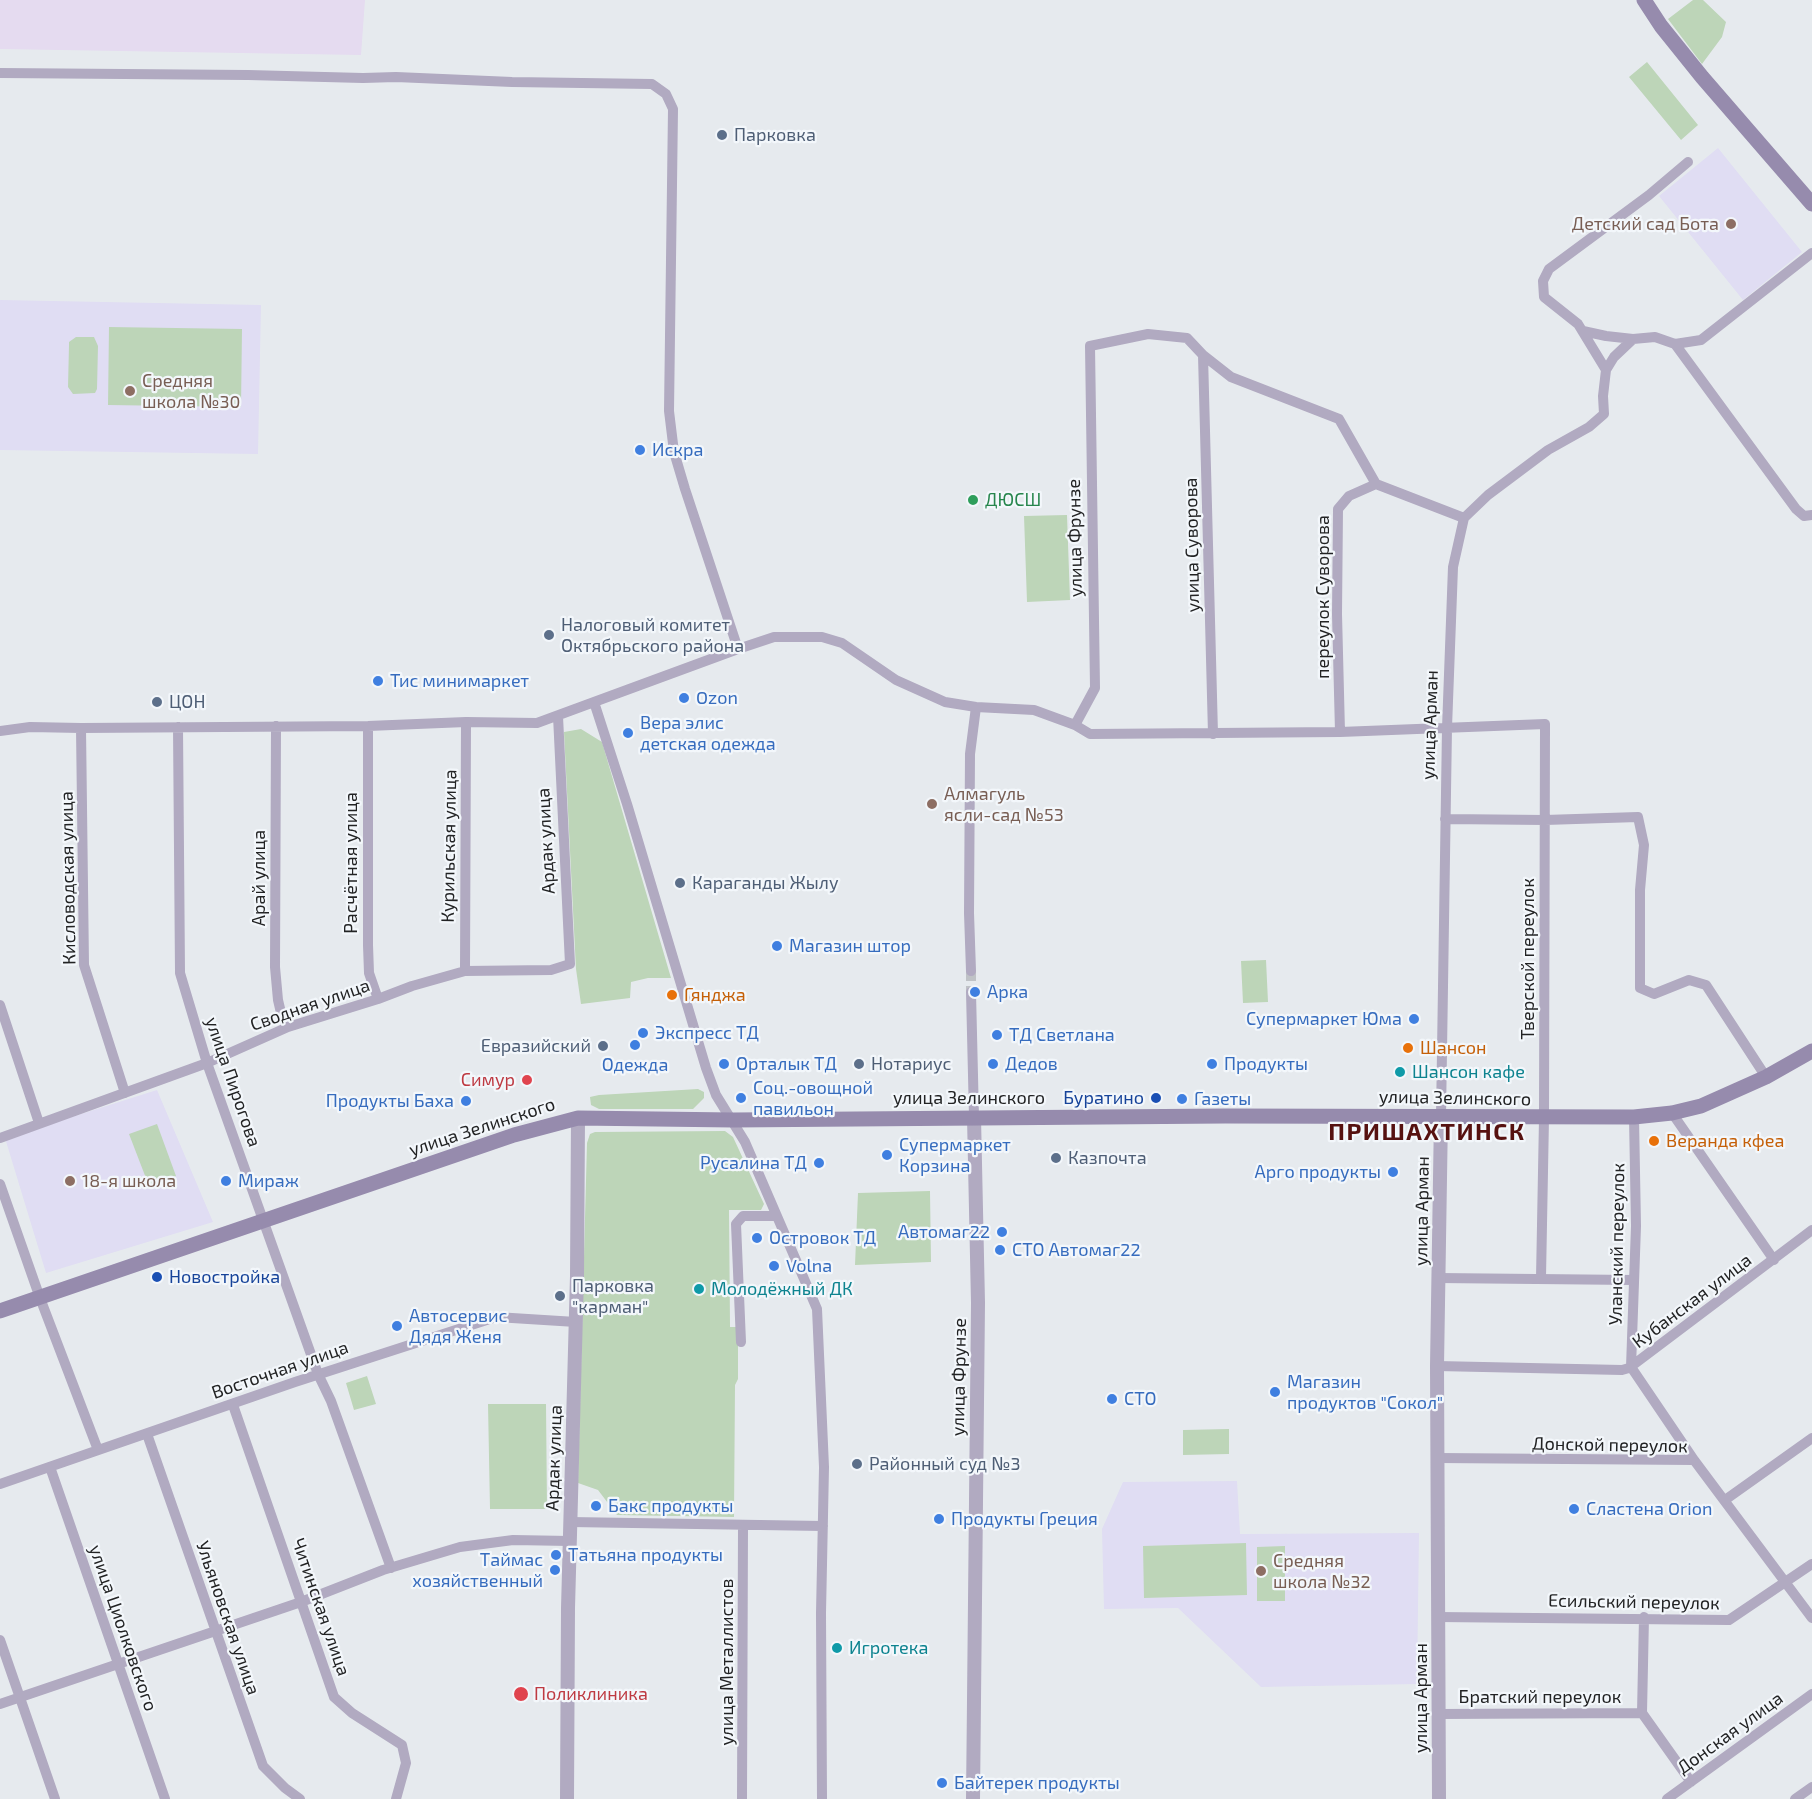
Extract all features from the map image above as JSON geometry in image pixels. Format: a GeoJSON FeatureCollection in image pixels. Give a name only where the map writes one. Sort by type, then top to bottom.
{"type":"FeatureCollection","features":[{"type":"Feature","properties":{"kind":"main road"},"geometry":{"type":"LineString","coordinates":[[1644,0],[1661,26],[1702,77],[1812,204]]}},
{"type":"Feature","properties":{"kind":"main road","name":"улица Зелинского"},"geometry":{"type":"LineString","coordinates":[[0,1311],[514,1135],[578,1118],[1441,1116],[1634,1118],[1672,1113],[1709,1103],[1766,1077],[1812,1051]]}},
{"type":"Feature","properties":{"kind":"street"},"geometry":{"type":"LineString","coordinates":[[0,73],[396,77],[512,82],[625,83],[652,84],[666,94],[673,109],[669,411],[674,452],[738,649]]}},
{"type":"Feature","properties":{"kind":"street"},"geometry":{"type":"LineString","coordinates":[[1606,370],[1578,324],[1544,297],[1543,281],[1549,269],[1649,195],[1689,162]]}},
{"type":"Feature","properties":{"kind":"street"},"geometry":{"type":"LineString","coordinates":[[1583,331],[1633,339],[1655,338],[1675,344],[1701,340],[1812,253]]}},
{"type":"Feature","properties":{"kind":"street","name":"улица Фрунзе"},"geometry":{"type":"LineString","coordinates":[[1075,725],[1095,688],[1090,346],[1148,334],[1187,338],[1203,355]]}},
{"type":"Feature","properties":{"kind":"street"},"geometry":{"type":"LineString","coordinates":[[1203,355],[1231,377],[1339,419],[1376,484],[1464,518],[1488,495],[1548,450],[1589,427],[1604,414],[1603,396],[1606,370],[1614,357],[1633,339]]}},
{"type":"Feature","properties":{"kind":"street"},"geometry":{"type":"LineString","coordinates":[[1675,344],[1796,509],[1804,516],[1812,515]]}},
{"type":"Feature","properties":{"kind":"street","name":"улица Суворова"},"geometry":{"type":"LineString","coordinates":[[1203,355],[1213,734]]}},
{"type":"Feature","properties":{"kind":"street","name":"переулок Суворова"},"geometry":{"type":"LineString","coordinates":[[1340,732],[1337,614],[1338,509],[1349,496],[1376,484]]}},
{"type":"Feature","properties":{"kind":"street","name":"улица Арман"},"geometry":{"type":"LineString","coordinates":[[1439,1799],[1437,1365],[1445,819],[1453,567],[1464,518]]}},
{"type":"Feature","properties":{"kind":"street"},"geometry":{"type":"LineString","coordinates":[[0,731],[30,727],[537,723],[774,637],[822,637],[842,644],[896,680],[945,702],[975,707],[1034,710],[1075,725],[1090,734],[1340,732],[1447,728]]}},
{"type":"Feature","properties":{"kind":"street"},"geometry":{"type":"LineString","coordinates":[[594,702],[624,793],[706,1068],[716,1095],[745,1142],[817,1309],[824,1446],[822,1799]]}},
{"type":"Feature","properties":{"kind":"street"},"geometry":{"type":"LineString","coordinates":[[971,971],[970,754],[975,707]]}},
{"type":"Feature","properties":{"kind":"street","name":"Ардак улица"},"geometry":{"type":"LineString","coordinates":[[558,716],[570,964]]}},
{"type":"Feature","properties":{"kind":"street","name":"Курильская улица"},"geometry":{"type":"LineString","coordinates":[[465,971],[466,722]]}},
{"type":"Feature","properties":{"kind":"street","name":"Тверской переулок"},"geometry":{"type":"LineString","coordinates":[[1447,728],[1545,724],[1544,1118],[1541,1278]]}},
{"type":"Feature","properties":{"kind":"street","name":"Арай улица"},"geometry":{"type":"LineString","coordinates":[[276,726],[275,967],[282,1017],[288,1027]]}},
{"type":"Feature","properties":{"kind":"street","name":"Расчётная улица"},"geometry":{"type":"LineString","coordinates":[[368,726],[369,973],[378,999]]}},
{"type":"Feature","properties":{"kind":"street","name":"улица Пирогова"},"geometry":{"type":"LineString","coordinates":[[178,727],[180,973],[207,1063],[318,1374],[331,1401],[391,1568]]}},
{"type":"Feature","properties":{"kind":"street","name":"Кисловодская улица"},"geometry":{"type":"LineString","coordinates":[[81,728],[84,965],[125,1093]]}},
{"type":"Feature","properties":{"kind":"street"},"geometry":{"type":"LineString","coordinates":[[1445,819],[1545,820],[1638,816],[1644,845],[1640,890],[1640,988],[1654,994],[1689,980],[1706,985],[1766,1077]]}},
{"type":"Feature","properties":{"kind":"street","name":"Сводная улица"},"geometry":{"type":"LineString","coordinates":[[0,1138],[207,1063],[288,1027],[412,986],[465,971],[551,970],[570,964]]}},
{"type":"Feature","properties":{"kind":"street","name":"улица Фрунзе"},"geometry":{"type":"LineString","coordinates":[[971,992],[978,1303],[973,1799]]}},
{"type":"Feature","properties":{"kind":"street"},"geometry":{"type":"LineString","coordinates":[[0,1005],[39,1123]]}},
{"type":"Feature","properties":{"kind":"street"},"geometry":{"type":"LineString","coordinates":[[1672,1113],[1774,1260]]}},
{"type":"Feature","properties":{"kind":"street","name":"Ардак улица"},"geometry":{"type":"LineString","coordinates":[[567,1799],[578,1118]]}},
{"type":"Feature","properties":{"kind":"street","name":"Уланский переулок"},"geometry":{"type":"LineString","coordinates":[[1631,1368],[1636,1226],[1634,1118]]}},
{"type":"Feature","properties":{"kind":"street"},"geometry":{"type":"LineString","coordinates":[[0,1184],[40,1298],[98,1450]]}},
{"type":"Feature","properties":{"kind":"street"},"geometry":{"type":"LineString","coordinates":[[741,1342],[736,1224],[743,1215],[776,1216]]}},
{"type":"Feature","properties":{"kind":"street","name":"Кубанская улица"},"geometry":{"type":"LineString","coordinates":[[1437,1365],[1622,1370],[1631,1368],[1812,1230]]}},
{"type":"Feature","properties":{"kind":"street"},"geometry":{"type":"LineString","coordinates":[[1438,1278],[1634,1280]]}},
{"type":"Feature","properties":{"kind":"street","name":"Восточная улица"},"geometry":{"type":"LineString","coordinates":[[0,1484],[318,1374],[496,1317],[576,1322]]}},
{"type":"Feature","properties":{"kind":"street"},"geometry":{"type":"LineString","coordinates":[[1631,1368],[1694,1460]]}},
{"type":"Feature","properties":{"kind":"street","name":"Читинская улица"},"geometry":{"type":"LineString","coordinates":[[233,1405],[334,1697],[352,1713],[402,1745],[406,1763],[397,1794]]}},
{"type":"Feature","properties":{"kind":"street","name":"Ульяновская улица"},"geometry":{"type":"LineString","coordinates":[[147,1434],[263,1766],[300,1799]]}},
{"type":"Feature","properties":{"kind":"street"},"geometry":{"type":"LineString","coordinates":[[1725,1500],[1812,1438]]}},
{"type":"Feature","properties":{"kind":"street","name":"Донской переулок"},"geometry":{"type":"LineString","coordinates":[[1438,1458],[1694,1460],[1812,1618]]}},
{"type":"Feature","properties":{"kind":"street","name":"улица Циолковского"},"geometry":{"type":"LineString","coordinates":[[50,1467],[165,1799]]}},
{"type":"Feature","properties":{"kind":"street"},"geometry":{"type":"LineString","coordinates":[[570,1522],[823,1526]]}},
{"type":"Feature","properties":{"kind":"street","name":"улица Металлистов"},"geometry":{"type":"LineString","coordinates":[[742,1799],[743,1526]]}},
{"type":"Feature","properties":{"kind":"street"},"geometry":{"type":"LineString","coordinates":[[0,1704],[216,1632],[391,1568],[460,1547],[513,1540],[570,1541]]}},
{"type":"Feature","properties":{"kind":"street","name":"Есильский переулок"},"geometry":{"type":"LineString","coordinates":[[1438,1617],[1644,1617],[1729,1620],[1812,1564]]}},
{"type":"Feature","properties":{"kind":"street","name":"Братский переулок"},"geometry":{"type":"LineString","coordinates":[[1644,1617],[1642,1713],[1691,1782]]}},
{"type":"Feature","properties":{"kind":"street"},"geometry":{"type":"LineString","coordinates":[[0,1640],[55,1799]]}},
{"type":"Feature","properties":{"kind":"street","name":"Донская улица"},"geometry":{"type":"LineString","coordinates":[[1667,1799],[1812,1695]]}},
{"type":"Feature","properties":{"kind":"street","name":"Братский переулок"},"geometry":{"type":"LineString","coordinates":[[1439,1714],[1642,1713]]}},
{"type":"Feature","properties":{"kind":"street"},"geometry":{"type":"LineString","coordinates":[[1795,1799],[1812,1787]]}},
{"type":"Feature","properties":{"kind":"street"},"geometry":{"type":"LineString","coordinates":[[389,1799],[397,1794]]}},
{"type":"Feature","properties":{"kind":"shaded area"},"geometry":{"type":"Polygon","coordinates":[[[0,0],[365,0],[361,55],[0,49],[0,0]]]}},
{"type":"Feature","properties":{"kind":"shaded area","name":"Детский сад Бота"},"geometry":{"type":"Polygon","coordinates":[[[1718,148],[1802,252],[1743,300],[1659,196],[1718,148]]]}},
{"type":"Feature","properties":{"kind":"shaded area","name":"Средняя школа №30"},"geometry":{"type":"Polygon","coordinates":[[[0,300],[261,305],[258,454],[0,450],[0,300]]]}},
{"type":"Feature","properties":{"kind":"shaded area"},"geometry":{"type":"Polygon","coordinates":[[[157,1090],[213,1222],[46,1273],[5,1138],[157,1090]]]}},
{"type":"Feature","properties":{"kind":"shaded area","name":"Средняя школа №32"},"geometry":{"type":"Polygon","coordinates":[[[1237,1481],[1240,1534],[1419,1533],[1417,1684],[1261,1687],[1178,1608],[1104,1609],[1102,1529],[1123,1482],[1237,1481]]]}},
{"type":"Feature","properties":{"kind":"green space"},"geometry":{"type":"Polygon","coordinates":[[[1693,0],[1703,0],[1726,22],[1722,37],[1702,64],[1668,19],[1693,0]]]}},
{"type":"Feature","properties":{"kind":"green space"},"geometry":{"type":"Polygon","coordinates":[[[1647,62],[1698,125],[1681,140],[1629,77],[1647,62]]]}},
{"type":"Feature","properties":{"kind":"green space"},"geometry":{"type":"Polygon","coordinates":[[[109,327],[242,329],[241,407],[108,405],[109,327]]]}},
{"type":"Feature","properties":{"kind":"green space"},"geometry":{"type":"Polygon","coordinates":[[[76,337],[94,337],[98,346],[95,393],[73,394],[68,387],[69,342],[76,337]]]}},
{"type":"Feature","properties":{"kind":"green space"},"geometry":{"type":"Polygon","coordinates":[[[1067,515],[1070,600],[1027,602],[1024,516],[1067,515]]]}},
{"type":"Feature","properties":{"kind":"green space"},"geometry":{"type":"Polygon","coordinates":[[[581,729],[602,742],[671,978],[648,978],[631,982],[630,998],[581,1004],[576,969],[564,732],[581,729]]]}},
{"type":"Feature","properties":{"kind":"green space"},"geometry":{"type":"Polygon","coordinates":[[[1266,960],[1268,1002],[1243,1003],[1241,961],[1266,960]]]}},
{"type":"Feature","properties":{"kind":"green space"},"geometry":{"type":"Polygon","coordinates":[[[698,1089],[704,1092],[704,1098],[693,1109],[599,1109],[591,1105],[590,1097],[599,1095],[698,1089]]]}},
{"type":"Feature","properties":{"kind":"green space"},"geometry":{"type":"Polygon","coordinates":[[[157,1124],[176,1176],[149,1186],[129,1134],[157,1124]]]}},
{"type":"Feature","properties":{"kind":"green space"},"geometry":{"type":"Polygon","coordinates":[[[725,1131],[733,1137],[764,1204],[761,1210],[729,1210],[730,1327],[738,1327],[734,1517],[617,1515],[598,1490],[578,1483],[587,1143],[590,1134],[595,1132],[725,1131]]]}},
{"type":"Feature","properties":{"kind":"green space"},"geometry":{"type":"Polygon","coordinates":[[[930,1191],[931,1262],[855,1265],[858,1193],[930,1191]]]}},
{"type":"Feature","properties":{"kind":"green space"},"geometry":{"type":"Polygon","coordinates":[[[367,1376],[376,1404],[354,1410],[346,1383],[367,1376]]]}},
{"type":"Feature","properties":{"kind":"green space"},"geometry":{"type":"Polygon","coordinates":[[[488,1404],[546,1404],[547,1509],[490,1509],[488,1404]]]}},
{"type":"Feature","properties":{"kind":"green space"},"geometry":{"type":"Polygon","coordinates":[[[1229,1429],[1229,1454],[1183,1455],[1183,1430],[1229,1429]]]}},
{"type":"Feature","properties":{"kind":"green space"},"geometry":{"type":"Polygon","coordinates":[[[1246,1543],[1247,1595],[1144,1598],[1143,1546],[1246,1543]]]}},
{"type":"Feature","properties":{"kind":"green space"},"geometry":{"type":"Polygon","coordinates":[[[1285,1546],[1285,1601],[1257,1601],[1257,1547],[1285,1546]]]}},
{"type":"Feature","properties":{"kind":"tunnel"},"geometry":{"type":"LineString","coordinates":[[971,971],[971,992]]}},
{"type":"Feature","properties":{"kind":"place","name":"Парковка"},"geometry":{"type":"Point","coordinates":[722,135]}},
{"type":"Feature","properties":{"kind":"place","name":"Детский сад Бота"},"geometry":{"type":"Point","coordinates":[1731,224]}},
{"type":"Feature","properties":{"kind":"place","name":"Средняя школа №30"},"geometry":{"type":"Point","coordinates":[130,391]}},
{"type":"Feature","properties":{"kind":"place","name":"Искра"},"geometry":{"type":"Point","coordinates":[640,450]}},
{"type":"Feature","properties":{"kind":"place","name":"ДЮСШ"},"geometry":{"type":"Point","coordinates":[973,500]}},
{"type":"Feature","properties":{"kind":"place","name":"Налоговый комитет Октябрьского района"},"geometry":{"type":"Point","coordinates":[549,635]}},
{"type":"Feature","properties":{"kind":"place","name":"Тис минимаркет"},"geometry":{"type":"Point","coordinates":[378,681]}},
{"type":"Feature","properties":{"kind":"place","name":"Ozon"},"geometry":{"type":"Point","coordinates":[684,698]}},
{"type":"Feature","properties":{"kind":"place","name":"ЦОН"},"geometry":{"type":"Point","coordinates":[157,702]}},
{"type":"Feature","properties":{"kind":"place","name":"Вера элис детская одежда"},"geometry":{"type":"Point","coordinates":[628,733]}},
{"type":"Feature","properties":{"kind":"place","name":"Алмагуль ясли-сад №53"},"geometry":{"type":"Point","coordinates":[932,804]}},
{"type":"Feature","properties":{"kind":"place","name":"Караганды Жылу"},"geometry":{"type":"Point","coordinates":[680,883]}},
{"type":"Feature","properties":{"kind":"place","name":"Магазин штор"},"geometry":{"type":"Point","coordinates":[777,946]}},
{"type":"Feature","properties":{"kind":"place","name":"Арка"},"geometry":{"type":"Point","coordinates":[975,992]}},
{"type":"Feature","properties":{"kind":"place","name":"Гянджа"},"geometry":{"type":"Point","coordinates":[672,995]}},
{"type":"Feature","properties":{"kind":"place","name":"Супермаркет Юма"},"geometry":{"type":"Point","coordinates":[1414,1019]}},
{"type":"Feature","properties":{"kind":"place","name":"Экспресс ТД"},"geometry":{"type":"Point","coordinates":[643,1033]}},
{"type":"Feature","properties":{"kind":"place","name":"ТД Светлана"},"geometry":{"type":"Point","coordinates":[997,1035]}},
{"type":"Feature","properties":{"kind":"place","name":"Одежда"},"geometry":{"type":"Point","coordinates":[635,1045]}},
{"type":"Feature","properties":{"kind":"place","name":"Евразийский"},"geometry":{"type":"Point","coordinates":[603,1046]}},
{"type":"Feature","properties":{"kind":"place","name":"Шансон"},"geometry":{"type":"Point","coordinates":[1408,1048]}},
{"type":"Feature","properties":{"kind":"place","name":"Орталык ТД"},"geometry":{"type":"Point","coordinates":[724,1064]}},
{"type":"Feature","properties":{"kind":"place","name":"Нотариус"},"geometry":{"type":"Point","coordinates":[859,1064]}},
{"type":"Feature","properties":{"kind":"place","name":"Дедов"},"geometry":{"type":"Point","coordinates":[993,1064]}},
{"type":"Feature","properties":{"kind":"place","name":"Продукты"},"geometry":{"type":"Point","coordinates":[1212,1064]}},
{"type":"Feature","properties":{"kind":"place","name":"Шансон кафе"},"geometry":{"type":"Point","coordinates":[1400,1072]}},
{"type":"Feature","properties":{"kind":"place","name":"Симур"},"geometry":{"type":"Point","coordinates":[527,1080]}},
{"type":"Feature","properties":{"kind":"place","name":"Соц.-овощной павильон"},"geometry":{"type":"Point","coordinates":[741,1098]}},
{"type":"Feature","properties":{"kind":"place","name":"Буратино"},"geometry":{"type":"Point","coordinates":[1156,1098]}},
{"type":"Feature","properties":{"kind":"place","name":"Газеты"},"geometry":{"type":"Point","coordinates":[1182,1099]}},
{"type":"Feature","properties":{"kind":"place","name":"Продукты Баха"},"geometry":{"type":"Point","coordinates":[466,1101]}},
{"type":"Feature","properties":{"kind":"place","name":"Веранда кфеа"},"geometry":{"type":"Point","coordinates":[1654,1141]}},
{"type":"Feature","properties":{"kind":"place","name":"Супермаркет Корзина"},"geometry":{"type":"Point","coordinates":[887,1155]}},
{"type":"Feature","properties":{"kind":"place","name":"Казпочта"},"geometry":{"type":"Point","coordinates":[1056,1158]}},
{"type":"Feature","properties":{"kind":"place","name":"Русалина ТД"},"geometry":{"type":"Point","coordinates":[819,1163]}},
{"type":"Feature","properties":{"kind":"place","name":"Арго продукты"},"geometry":{"type":"Point","coordinates":[1393,1172]}},
{"type":"Feature","properties":{"kind":"place","name":"18-я школа"},"geometry":{"type":"Point","coordinates":[70,1181]}},
{"type":"Feature","properties":{"kind":"place","name":"Мираж"},"geometry":{"type":"Point","coordinates":[226,1181]}},
{"type":"Feature","properties":{"kind":"place","name":"Автомаг22"},"geometry":{"type":"Point","coordinates":[1002,1232]}},
{"type":"Feature","properties":{"kind":"place","name":"Островок ТД"},"geometry":{"type":"Point","coordinates":[757,1238]}},
{"type":"Feature","properties":{"kind":"place","name":"СТО Автомаг22"},"geometry":{"type":"Point","coordinates":[1000,1250]}},
{"type":"Feature","properties":{"kind":"place","name":"Volna"},"geometry":{"type":"Point","coordinates":[774,1266]}},
{"type":"Feature","properties":{"kind":"place","name":"Новостройка"},"geometry":{"type":"Point","coordinates":[157,1277]}},
{"type":"Feature","properties":{"kind":"place","name":"Молодёжный ДК"},"geometry":{"type":"Point","coordinates":[699,1289]}},
{"type":"Feature","properties":{"kind":"place","name":"Парковка \"карман\""},"geometry":{"type":"Point","coordinates":[560,1296]}},
{"type":"Feature","properties":{"kind":"place","name":"Автосервис Дядя Женя"},"geometry":{"type":"Point","coordinates":[397,1326]}},
{"type":"Feature","properties":{"kind":"place","name":"Магазин продуктов \"Сокол\""},"geometry":{"type":"Point","coordinates":[1275,1392]}},
{"type":"Feature","properties":{"kind":"place","name":"СТО"},"geometry":{"type":"Point","coordinates":[1112,1399]}},
{"type":"Feature","properties":{"kind":"place","name":"Районный суд №3"},"geometry":{"type":"Point","coordinates":[857,1464]}},
{"type":"Feature","properties":{"kind":"place","name":"Бакс продукты"},"geometry":{"type":"Point","coordinates":[596,1506]}},
{"type":"Feature","properties":{"kind":"place","name":"Сластена Orion"},"geometry":{"type":"Point","coordinates":[1574,1509]}},
{"type":"Feature","properties":{"kind":"place","name":"Продукты Греция"},"geometry":{"type":"Point","coordinates":[939,1519]}},
{"type":"Feature","properties":{"kind":"place","name":"Татьяна продукты"},"geometry":{"type":"Point","coordinates":[556,1555]}},
{"type":"Feature","properties":{"kind":"place","name":"Таймас хозяйственный"},"geometry":{"type":"Point","coordinates":[555,1570]}},
{"type":"Feature","properties":{"kind":"place","name":"Средняя школа №32"},"geometry":{"type":"Point","coordinates":[1261,1571]}},
{"type":"Feature","properties":{"kind":"place","name":"Игротека"},"geometry":{"type":"Point","coordinates":[837,1648]}},
{"type":"Feature","properties":{"kind":"place","name":"Поликлиника"},"geometry":{"type":"Point","coordinates":[521,1694]}},
{"type":"Feature","properties":{"kind":"place","name":"Байтерек продукты"},"geometry":{"type":"Point","coordinates":[942,1783]}},
{"type":"Feature","properties":{"kind":"district","name":"ПРИШАХТИНСК"},"geometry":{"type":"Point","coordinates":[1427,1132]}}]}
